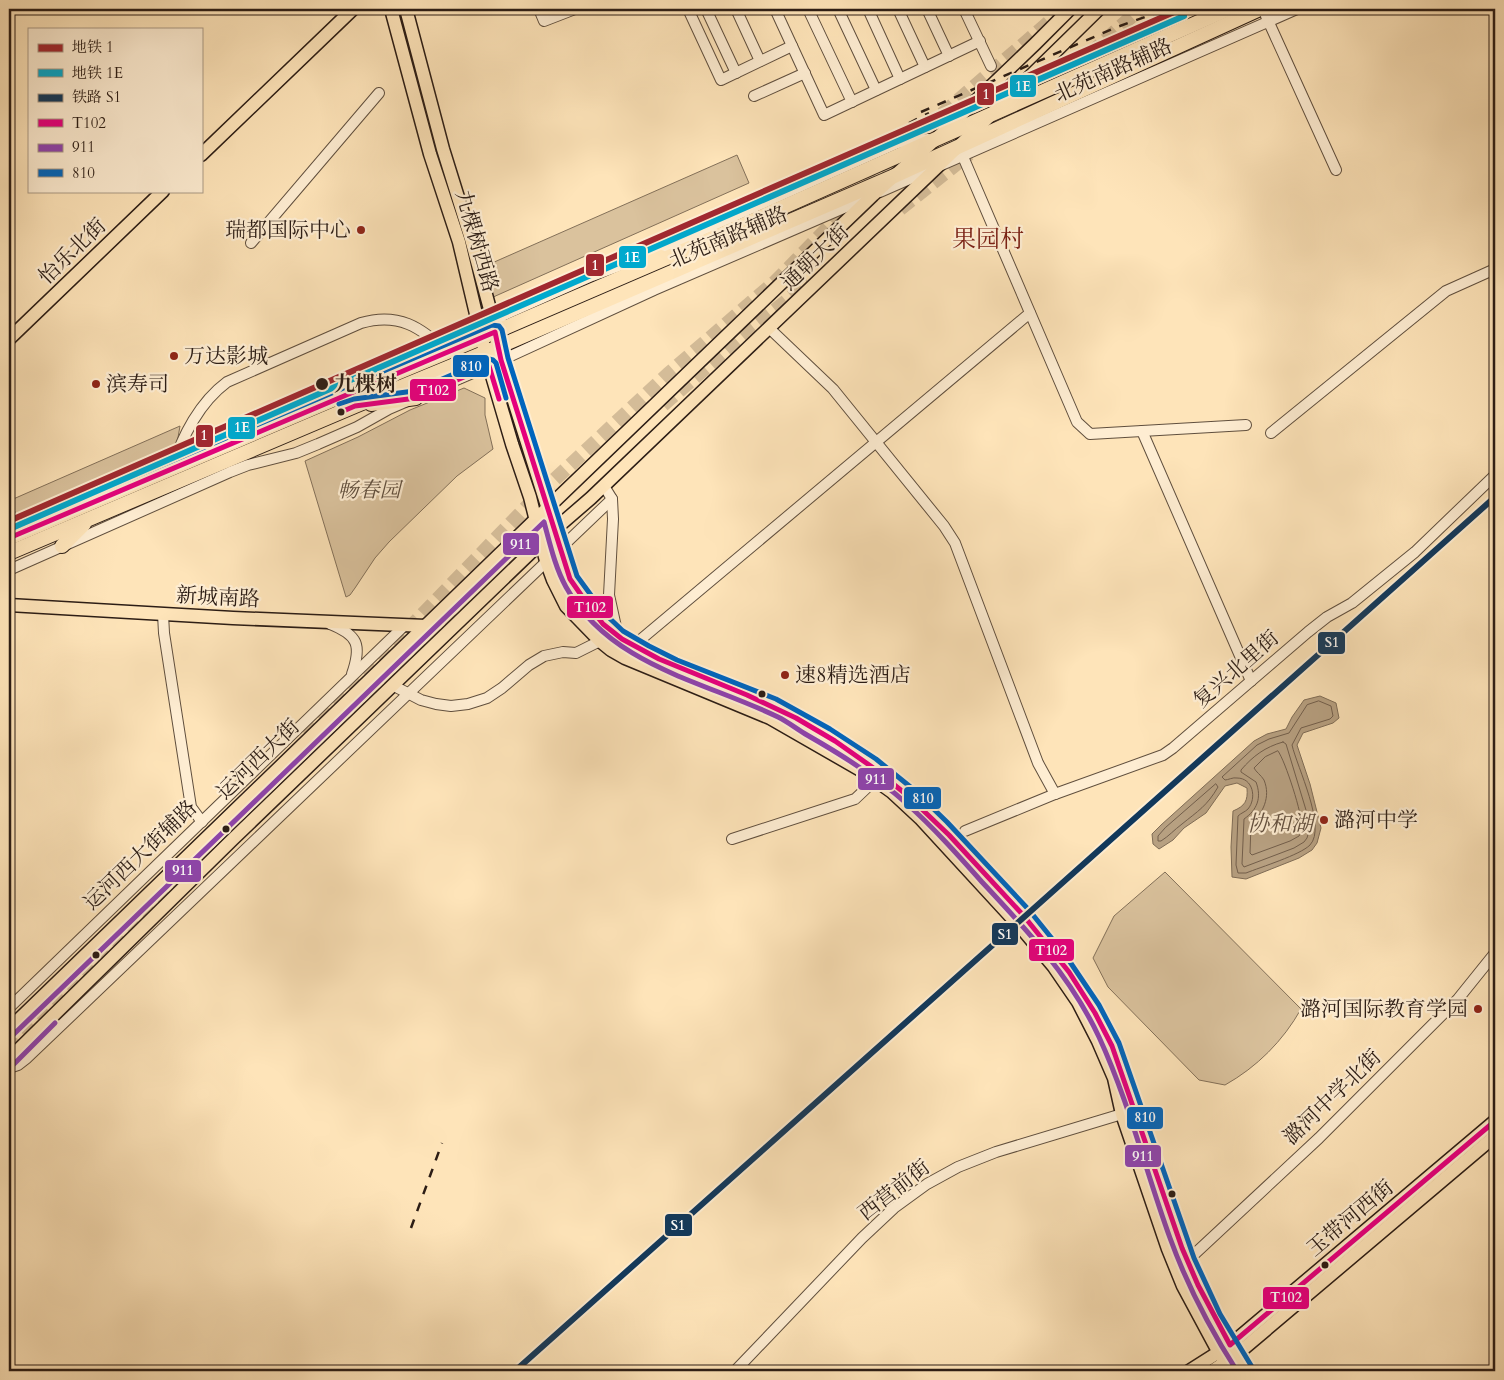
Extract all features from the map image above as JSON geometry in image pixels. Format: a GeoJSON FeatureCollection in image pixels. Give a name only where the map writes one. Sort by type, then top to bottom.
{"type":"FeatureCollection","features":[{"type":"Feature","properties":{"kind":"highway"},"geometry":{"type":"LineString","coordinates":[[491,349],[495,332],[674,255],[1227,9]]}},
{"type":"Feature","properties":{"kind":"highway"},"geometry":{"type":"LineString","coordinates":[[9,554],[892,177],[961,152],[1261,9]]}},
{"type":"Feature","properties":{"kind":"highway"},"geometry":{"type":"LineString","coordinates":[[638,259],[674,255]]}},
{"type":"Feature","properties":{"kind":"highway"},"geometry":{"type":"LineString","coordinates":[[9,538],[447,352],[491,349]]}},
{"type":"Feature","properties":{"kind":"highway"},"geometry":{"type":"LineString","coordinates":[[355,406],[416,398]]}},
{"type":"Feature","properties":{"kind":"highway"},"geometry":{"type":"LineString","coordinates":[[62,546],[91,518]]}},
{"type":"Feature","properties":{"kind":"main road"},"geometry":{"type":"LineString","coordinates":[[202,144],[341,9]]}},
{"type":"Feature","properties":{"kind":"main road"},"geometry":{"type":"LineString","coordinates":[[202,154],[353,9]]}},
{"type":"Feature","properties":{"kind":"main road","name":"九棵树西路"},"geometry":{"type":"LineString","coordinates":[[391,9],[430,154],[491,349],[548,508],[570,579],[581,597],[603,623],[633,646],[686,671],[775,708],[826,736],[870,764],[926,812],[1032,924],[1061,960],[1086,997],[1107,1036],[1123,1075],[1187,1261],[1209,1306],[1228,1357]]}},
{"type":"Feature","properties":{"kind":"main road","name":"九棵树西路"},"geometry":{"type":"LineString","coordinates":[[406,9],[443,148],[471,239],[495,332]]}},
{"type":"Feature","properties":{"kind":"main road","name":"通朝大街"},"geometry":{"type":"LineString","coordinates":[[536,519],[873,195],[937,138],[1070,9]]}},
{"type":"Feature","properties":{"kind":"main road","name":"通朝大街"},"geometry":{"type":"LineString","coordinates":[[554,530],[604,486],[938,167],[961,152],[989,116],[1099,9]]}},
{"type":"Feature","properties":{"kind":"main road","name":"怡乐北街"},"geometry":{"type":"LineString","coordinates":[[9,330],[152,192]]}},
{"type":"Feature","properties":{"kind":"main road","name":"怡乐北街"},"geometry":{"type":"LineString","coordinates":[[9,339],[162,192]]}},
{"type":"Feature","properties":{"kind":"main road","name":"九棵树西路"},"geometry":{"type":"LineString","coordinates":[[491,349],[489,366],[536,519],[546,561],[566,606],[610,650],[770,718],[819,745],[892,792],[957,856],[1024,930],[1054,967],[1078,1002],[1098,1041],[1114,1078],[1122,1114],[1168,1249],[1183,1286],[1228,1357]]}},
{"type":"Feature","properties":{"kind":"main road","name":"运河西大街"},"geometry":{"type":"LineString","coordinates":[[9,1029],[536,519]]}},
{"type":"Feature","properties":{"kind":"main road","name":"运河西大街"},"geometry":{"type":"LineString","coordinates":[[9,1059],[233,839],[554,530]]}},
{"type":"Feature","properties":{"kind":"main road","name":"新城南路"},"geometry":{"type":"LineString","coordinates":[[9,605],[426,626]]}},
{"type":"Feature","properties":{"kind":"main road","name":"玉带河西街"},"geometry":{"type":"LineString","coordinates":[[1228,1357],[1495,1121]]}},
{"type":"Feature","properties":{"kind":"main road","name":"玉带河西街"},"geometry":{"type":"LineString","coordinates":[[1228,1357],[1495,1136]]}},
{"type":"Feature","properties":{"kind":"main road"},"geometry":{"type":"LineString","coordinates":[[1190,1371],[1228,1357]]}},
{"type":"Feature","properties":{"kind":"main road"},"geometry":{"type":"LineString","coordinates":[[1212,1371],[1228,1357]]}},
{"type":"Feature","properties":{"kind":"main road"},"geometry":{"type":"LineString","coordinates":[[1228,1357],[1246,1371]]}},
{"type":"Feature","properties":{"kind":"street"},"geometry":{"type":"LineString","coordinates":[[539,9],[544,21],[575,9]]}},
{"type":"Feature","properties":{"kind":"street"},"geometry":{"type":"LineString","coordinates":[[688,9],[721,80],[792,46]]}},
{"type":"Feature","properties":{"kind":"street"},"geometry":{"type":"LineString","coordinates":[[706,9],[736,73]]}},
{"type":"Feature","properties":{"kind":"street"},"geometry":{"type":"LineString","coordinates":[[736,9],[760,61]]}},
{"type":"Feature","properties":{"kind":"street"},"geometry":{"type":"LineString","coordinates":[[775,9],[824,114],[980,41]]}},
{"type":"Feature","properties":{"kind":"street"},"geometry":{"type":"LineString","coordinates":[[808,9],[852,102]]}},
{"type":"Feature","properties":{"kind":"street"},"geometry":{"type":"LineString","coordinates":[[838,9],[876,90]]}},
{"type":"Feature","properties":{"kind":"street"},"geometry":{"type":"LineString","coordinates":[[868,9],[900,79]]}},
{"type":"Feature","properties":{"kind":"street"},"geometry":{"type":"LineString","coordinates":[[898,9],[925,67]]}},
{"type":"Feature","properties":{"kind":"street"},"geometry":{"type":"LineString","coordinates":[[927,9],[949,56]]}},
{"type":"Feature","properties":{"kind":"street"},"geometry":{"type":"LineString","coordinates":[[964,9],[991,66]]}},
{"type":"Feature","properties":{"kind":"street"},"geometry":{"type":"LineString","coordinates":[[1261,9],[1336,170]]}},
{"type":"Feature","properties":{"kind":"street","name":"北苑南路辅路"},"geometry":{"type":"LineString","coordinates":[[961,152],[1297,9]]}},
{"type":"Feature","properties":{"kind":"street"},"geometry":{"type":"LineString","coordinates":[[754,96],[805,73]]}},
{"type":"Feature","properties":{"kind":"street"},"geometry":{"type":"LineString","coordinates":[[251,244],[379,93]]}},
{"type":"Feature","properties":{"kind":"street","name":"北苑南路辅路"},"geometry":{"type":"LineString","coordinates":[[495,332],[502,316],[592,276],[638,259],[898,143],[937,138]]}},
{"type":"Feature","properties":{"kind":"street"},"geometry":{"type":"LineString","coordinates":[[961,152],[1077,422],[1083,429],[1090,434],[1246,424]]}},
{"type":"Feature","properties":{"kind":"street","name":"北苑南路辅路"},"geometry":{"type":"LineString","coordinates":[[491,349],[654,290],[938,167]]}},
{"type":"Feature","properties":{"kind":"street"},"geometry":{"type":"LineString","coordinates":[[1271,434],[1446,291],[1495,269]]}},
{"type":"Feature","properties":{"kind":"street"},"geometry":{"type":"LineString","coordinates":[[633,646],[1030,313]]}},
{"type":"Feature","properties":{"kind":"street"},"geometry":{"type":"LineString","coordinates":[[173,467],[179,448],[191,425],[211,395],[227,382],[361,323],[384,318],[397,320],[420,330],[447,352]]}},
{"type":"Feature","properties":{"kind":"street"},"geometry":{"type":"LineString","coordinates":[[769,328],[833,389],[944,526],[954,543],[1038,763],[1055,794]]}},
{"type":"Feature","properties":{"kind":"street"},"geometry":{"type":"LineString","coordinates":[[9,570],[230,472],[248,465],[296,453],[318,444],[357,427],[389,409],[489,366]]}},
{"type":"Feature","properties":{"kind":"street"},"geometry":{"type":"LineString","coordinates":[[1142,431],[1251,681]]}},
{"type":"Feature","properties":{"kind":"street","name":"复兴北里街"},"geometry":{"type":"LineString","coordinates":[[965,831],[1055,794],[1162,755],[1173,748],[1308,632],[1327,617],[1352,603],[1415,552],[1495,475]]}},
{"type":"Feature","properties":{"kind":"street"},"geometry":{"type":"LineString","coordinates":[[9,527],[99,489],[147,478]]}},
{"type":"Feature","properties":{"kind":"street"},"geometry":{"type":"LineString","coordinates":[[604,486],[612,499],[613,519],[609,595],[618,636]]}},
{"type":"Feature","properties":{"kind":"street"},"geometry":{"type":"LineString","coordinates":[[9,1068],[18,1065],[27,1058],[612,499]]}},
{"type":"Feature","properties":{"kind":"street"},"geometry":{"type":"LineString","coordinates":[[163,614],[164,633],[191,807],[202,822]]}},
{"type":"Feature","properties":{"kind":"street"},"geometry":{"type":"LineString","coordinates":[[324,622],[343,629],[352,636],[357,645],[357,658],[351,677]]}},
{"type":"Feature","properties":{"kind":"street","name":"运河西大街辅路"},"geometry":{"type":"LineString","coordinates":[[9,1008],[405,625]]}},
{"type":"Feature","properties":{"kind":"street"},"geometry":{"type":"LineString","coordinates":[[394,686],[421,700],[436,704],[452,706],[468,704],[486,698],[502,688],[529,665],[544,656],[564,652],[576,653],[600,641]]}},
{"type":"Feature","properties":{"kind":"street"},"geometry":{"type":"LineString","coordinates":[[732,839],[855,799],[875,780]]}},
{"type":"Feature","properties":{"kind":"street"},"geometry":{"type":"LineString","coordinates":[[113,956],[164,926]]}},
{"type":"Feature","properties":{"kind":"street","name":"潞河中学北街"},"geometry":{"type":"LineString","coordinates":[[1187,1261],[1319,1138],[1458,999],[1495,954]]}},
{"type":"Feature","properties":{"kind":"street","name":"西营前街"},"geometry":{"type":"LineString","coordinates":[[735,1371],[862,1238],[894,1208],[927,1184],[958,1167],[996,1152],[1122,1114]]}},
{"type":"Feature","properties":{"kind":"green space"},"geometry":{"type":"Polygon","coordinates":[[[737,155],[749,183],[491,298],[483,267],[737,155]]]}},
{"type":"Feature","properties":{"kind":"green space","name":"畅春园"},"geometry":{"type":"Polygon","coordinates":[[[464,388],[485,398],[485,415],[493,449],[457,476],[389,542],[375,558],[350,595],[346,597],[305,461],[358,437],[410,410],[464,388]]]}},
{"type":"Feature","properties":{"kind":"green space"},"geometry":{"type":"Polygon","coordinates":[[[180,426],[176,449],[17,518],[11,500],[180,426]]]}},
{"type":"Feature","properties":{"kind":"green space"},"geometry":{"type":"Polygon","coordinates":[[[1165,872],[1301,1009],[1286,1032],[1268,1052],[1248,1070],[1225,1085],[1199,1080],[1108,987],[1093,958],[1114,916],[1165,872]]]}},
{"type":"Feature","properties":{"kind":"water","name":"协和湖"},"geometry":{"type":"Polygon","coordinates":[[[1320,696],[1336,703],[1339,718],[1333,723],[1303,733],[1297,745],[1310,784],[1321,828],[1317,843],[1312,850],[1299,858],[1246,879],[1232,877],[1233,811],[1245,802],[1247,793],[1247,788],[1237,783],[1225,786],[1206,813],[1184,828],[1173,840],[1159,849],[1153,844],[1152,834],[1254,741],[1267,734],[1286,729],[1304,700],[1320,696]]]}},
{"type":"Feature","properties":{"kind":"tunnel"},"geometry":{"type":"LineString","coordinates":[[1009,121],[1070,72],[1140,9]]}},
{"type":"Feature","properties":{"kind":"tunnel"},"geometry":{"type":"LineString","coordinates":[[867,187],[920,133],[1055,17]]}},
{"type":"Feature","properties":{"kind":"tunnel"},"geometry":{"type":"LineString","coordinates":[[900,209],[969,154]]}},
{"type":"Feature","properties":{"kind":"tunnel"},"geometry":{"type":"LineString","coordinates":[[305,734],[538,495],[668,374],[776,281],[852,203]]}},
{"type":"Feature","properties":{"kind":"tunnel"},"geometry":{"type":"LineString","coordinates":[[663,405],[746,333],[809,283]]}},
{"type":"Feature","properties":{"kind":"tunnel"},"geometry":{"type":"LineString","coordinates":[[9,1050],[375,689],[465,595]]}},
{"type":"Feature","properties":{"kind":"railway"},"geometry":{"type":"LineString","coordinates":[[921,112],[1117,27],[1167,9]]}},
{"type":"Feature","properties":{"kind":"railway"},"geometry":{"type":"LineString","coordinates":[[909,123],[929,113]]}},
{"type":"Feature","properties":{"kind":"railway"},"geometry":{"type":"LineString","coordinates":[[411,1228],[442,1143]]}},
{"type":"Feature","properties":{"kind":"metro line","name":"1"},"geometry":{"type":"LineString","coordinates":[[9,521],[1181,9]]}},
{"type":"Feature","properties":{"kind":"metro line","name":"1E"},"geometry":{"type":"LineString","coordinates":[[12,528],[1184,16]]}},
{"type":"Feature","properties":{"kind":"rail line","name":"S1"},"geometry":{"type":"LineString","coordinates":[[515,1371],[1495,497]]}},
{"type":"Feature","properties":{"kind":"transit line","name":"810"},"geometry":{"type":"LineString","coordinates":[[9,530],[492,325],[499,326],[502,330],[508,358],[577,576],[604,613],[623,631],[649,646],[677,660],[776,699],[830,729],[876,759],[913,789],[947,822],[1029,910],[1066,956],[1099,1005],[1119,1043],[1194,1258],[1220,1314],[1252,1367]]}},
{"type":"Feature","properties":{"kind":"transit line","name":"T102"},"geometry":{"type":"LineString","coordinates":[[9,538],[495,332],[501,360],[570,579],[603,624],[622,639],[659,659],[747,695],[796,718],[835,741],[872,767],[907,795],[949,835],[1023,915],[1069,972],[1095,1013],[1112,1046],[1182,1248],[1198,1285],[1230,1345],[1495,1121]]}},
{"type":"Feature","properties":{"kind":"transit line","name":"810"},"geometry":{"type":"LineString","coordinates":[[339,404],[354,399],[414,391],[489,359],[496,363],[506,398]]}},
{"type":"Feature","properties":{"kind":"transit line","name":"T102"},"geometry":{"type":"LineString","coordinates":[[341,412],[355,406],[416,398],[489,366],[499,399]]}},
{"type":"Feature","properties":{"kind":"transit line","name":"911"},"geometry":{"type":"LineString","coordinates":[[14,1034],[544,522],[556,563],[566,587],[585,614],[607,636],[661,668],[778,717],[871,775],[895,793],[936,832],[1047,955],[1075,994],[1099,1037],[1110,1062],[1137,1137],[1161,1213],[1184,1273],[1200,1306],[1237,1371]]}},
{"type":"Feature","properties":{"kind":"transit line","name":"911"},"geometry":{"type":"LineString","coordinates":[[14,1064],[55,1023]]}},
{"type":"Feature","properties":{"kind":"place","name":"瑞都国际中心"},"geometry":{"type":"Point","coordinates":[361,230]}},
{"type":"Feature","properties":{"kind":"place","name":"万达影城"},"geometry":{"type":"Point","coordinates":[174,356]}},
{"type":"Feature","properties":{"kind":"place","name":"滨寿司"},"geometry":{"type":"Point","coordinates":[96,384]}},
{"type":"Feature","properties":{"kind":"place","name":"九棵树"},"geometry":{"type":"Point","coordinates":[322,384]}},
{"type":"Feature","properties":{"kind":"place","name":"速8精选酒店"},"geometry":{"type":"Point","coordinates":[785,675]}},
{"type":"Feature","properties":{"kind":"place","name":"潞河中学"},"geometry":{"type":"Point","coordinates":[1324,820]}},
{"type":"Feature","properties":{"kind":"place","name":"潞河国际教育学园"},"geometry":{"type":"Point","coordinates":[1478,1009]}},
{"type":"Feature","properties":{"kind":"district","name":"果园村"},"geometry":{"type":"Point","coordinates":[988,239]}}]}
